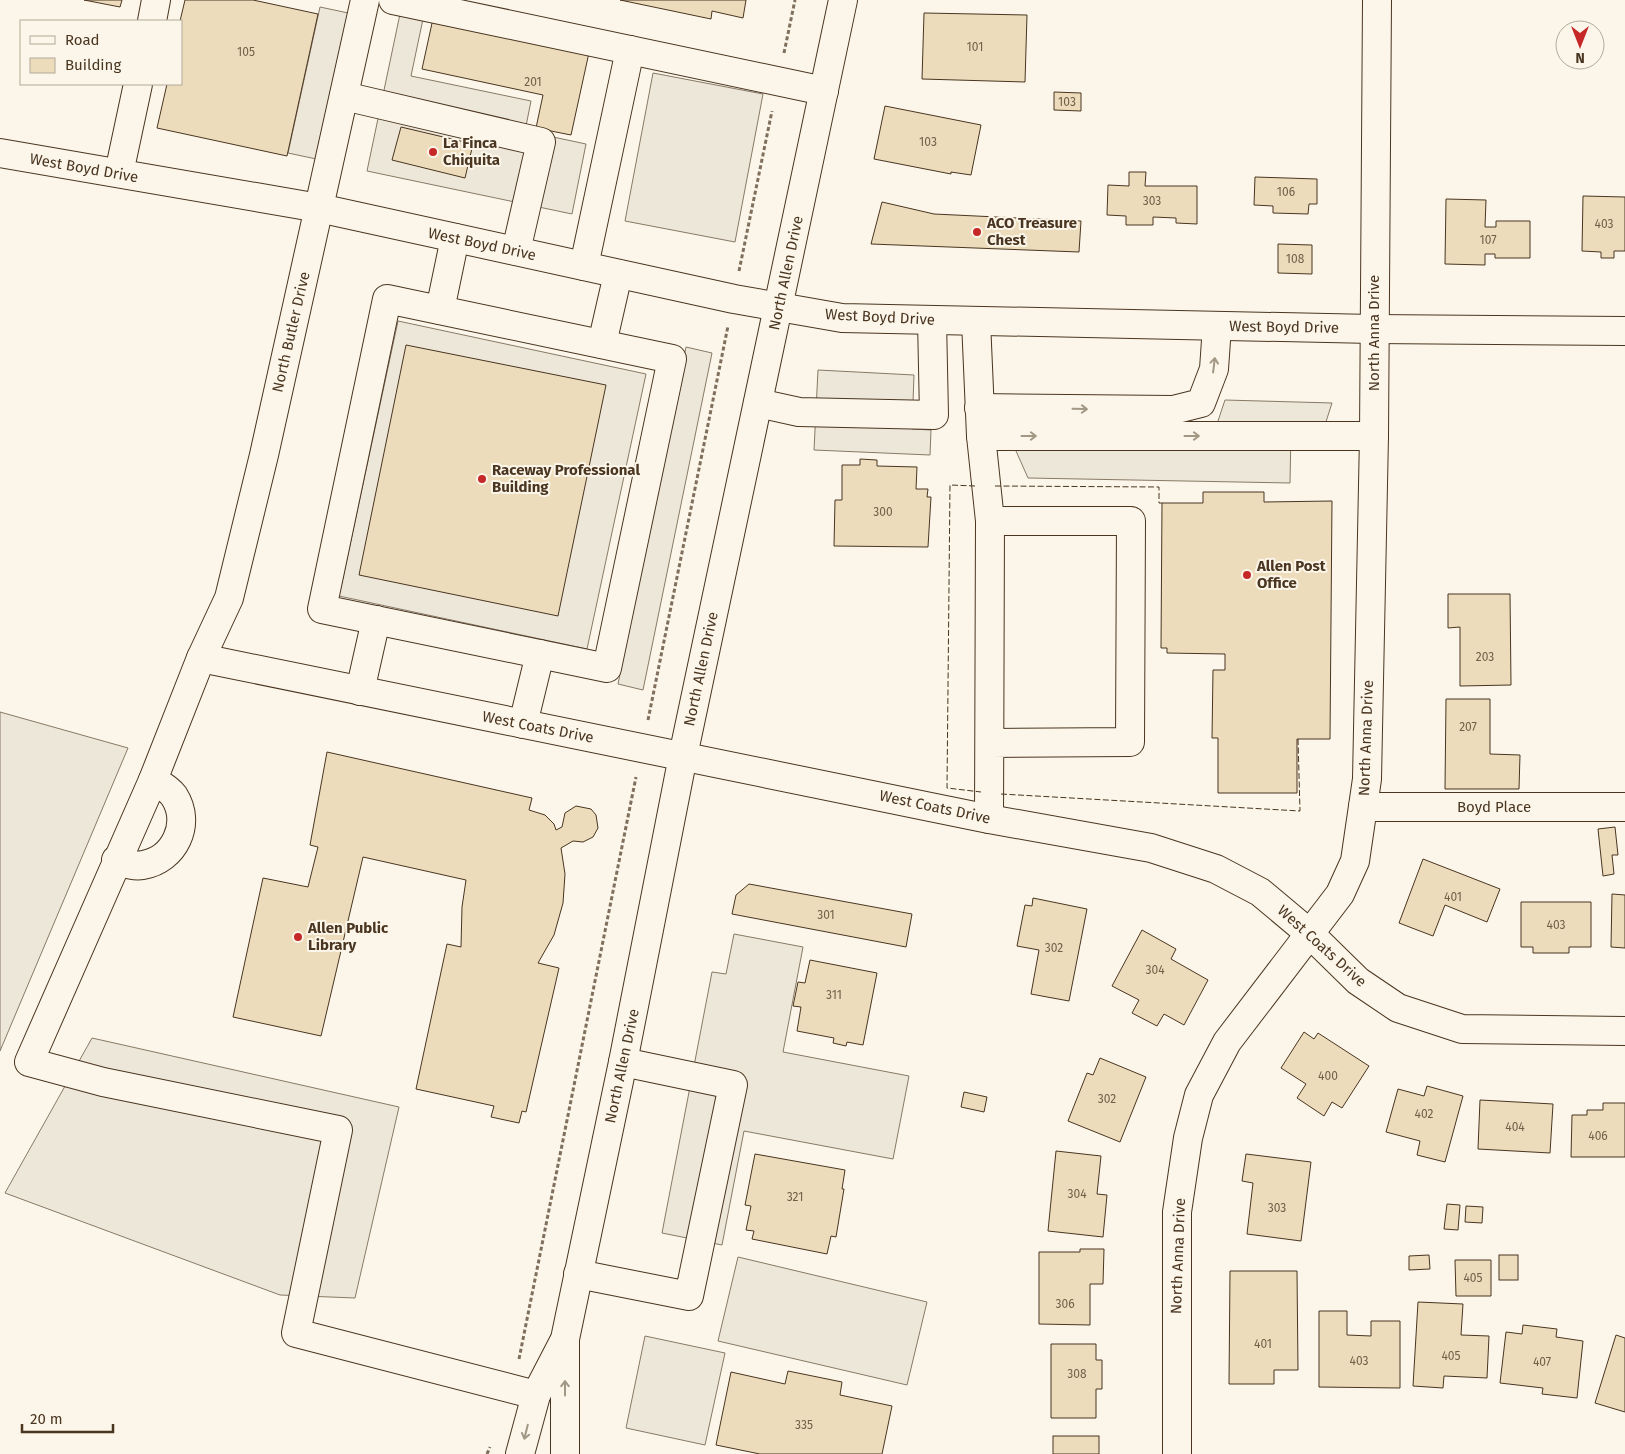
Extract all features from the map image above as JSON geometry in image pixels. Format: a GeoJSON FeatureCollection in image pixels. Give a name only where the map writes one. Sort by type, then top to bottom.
{"type":"FeatureCollection","features":[{"type":"Feature","properties":{"kind":"street"},"geometry":{"type":"LineString","coordinates":[[152,20],[156,0]]}},
{"type":"Feature","properties":{"kind":"street","name":"North Butler Drive"},"geometry":{"type":"LineString","coordinates":[[365,0],[264,455],[229,598],[201,658],[153,780],[116,860],[29,1062],[103,1082],[338,1130],[296,1334],[536,1395]]}},
{"type":"Feature","properties":{"kind":"street"},"geometry":{"type":"LineString","coordinates":[[393,0],[824,91]]}},
{"type":"Feature","properties":{"kind":"street","name":"North Allen Drive"},"geometry":{"type":"LineString","coordinates":[[565,1454],[565,1339],[623,1062],[683,756],[843,0]]}},
{"type":"Feature","properties":{"kind":"street","name":"North Anna Drive"},"geometry":{"type":"LineString","coordinates":[[1177,1454],[1177,1212],[1188,1138],[1199,1095],[1227,1042],[1340,894],[1355,861],[1367,778],[1374,436],[1373,329],[1377,0]]}},
{"type":"Feature","properties":{"kind":"street"},"geometry":{"type":"LineString","coordinates":[[584,266],[630,50]]}},
{"type":"Feature","properties":{"kind":"street"},"geometry":{"type":"LineString","coordinates":[[119,173],[138,85]]}},
{"type":"Feature","properties":{"kind":"street"},"geometry":{"type":"LineString","coordinates":[[344,96],[541,142],[516,252]]}},
{"type":"Feature","properties":{"kind":"street","name":"West Boyd Drive"},"geometry":{"type":"LineString","coordinates":[[0,153],[319,208],[779,308],[842,318],[1373,329],[1625,331]]}},
{"type":"Feature","properties":{"kind":"street"},"geometry":{"type":"LineString","coordinates":[[440,310],[456,238]]}},
{"type":"Feature","properties":{"kind":"street"},"geometry":{"type":"LineString","coordinates":[[602,344],[618,274]]}},
{"type":"Feature","properties":{"kind":"street"},"geometry":{"type":"LineString","coordinates":[[387,299],[440,310],[672,359],[607,668],[322,609],[387,299]]}},
{"type":"Feature","properties":{"kind":"street"},"geometry":{"type":"LineString","coordinates":[[758,403],[799,412],[934,415],[932,320]]}},
{"type":"Feature","properties":{"kind":"street"},"geometry":{"type":"LineString","coordinates":[[976,321],[979,408],[990,521],[989,819]]}},
{"type":"Feature","properties":{"kind":"street"},"geometry":{"type":"LineString","coordinates":[[979,408],[1173,410],[1202,403],[1214,369],[1217,326]]}},
{"type":"Feature","properties":{"kind":"street"},"geometry":{"type":"LineString","coordinates":[[981,436],[1374,436]]}},
{"type":"Feature","properties":{"kind":"street"},"geometry":{"type":"LineString","coordinates":[[990,521],[1131,521],[1130,742],[990,743]]}},
{"type":"Feature","properties":{"kind":"street"},"geometry":{"type":"LineString","coordinates":[[360,691],[376,620]]}},
{"type":"Feature","properties":{"kind":"street"},"geometry":{"type":"LineString","coordinates":[[523,724],[540,654]]}},
{"type":"Feature","properties":{"kind":"street","name":"West Coats Drive"},"geometry":{"type":"LineString","coordinates":[[201,658],[989,819],[1151,848],[1216,868],[1260,892],[1309,933],[1358,981],[1398,1008],[1462,1029],[1625,1031]]}},
{"type":"Feature","properties":{"kind":"street"},"geometry":{"type":"LineString","coordinates":[[116,860],[131,866],[155,862],[169,852],[177,841],[182,827],[180,809],[167,789],[153,780]]}},
{"type":"Feature","properties":{"kind":"street","name":"Boyd Place"},"geometry":{"type":"LineString","coordinates":[[1363,807],[1625,807]]}},
{"type":"Feature","properties":{"kind":"street"},"geometry":{"type":"LineString","coordinates":[[578,1274],[688,1296],[733,1085],[623,1062]]}},
{"type":"Feature","properties":{"kind":"street","name":"North Allen Drive"},"geometry":{"type":"LineString","coordinates":[[520,1454],[536,1395],[565,1339]]}},
{"type":"Feature","properties":{"kind":"shaded area"},"geometry":{"type":"Polygon","coordinates":[[[320,7],[353,14],[321,160],[288,153],[320,7]]]}},
{"type":"Feature","properties":{"kind":"shaded area"},"geometry":{"type":"Polygon","coordinates":[[[400,14],[423,19],[411,76],[531,101],[525,131],[586,144],[572,214],[367,171],[400,14]]]}},
{"type":"Feature","properties":{"kind":"shaded area"},"geometry":{"type":"Polygon","coordinates":[[[653,73],[763,94],[735,242],[625,221],[653,73]]]}},
{"type":"Feature","properties":{"kind":"shaded area","name":"Raceway Professional Building"},"geometry":{"type":"Polygon","coordinates":[[[398,321],[646,374],[587,649],[339,596],[398,321]]]}},
{"type":"Feature","properties":{"kind":"shaded area"},"geometry":{"type":"Polygon","coordinates":[[[686,347],[712,353],[643,690],[618,684],[686,347]]]}},
{"type":"Feature","properties":{"kind":"shaded area"},"geometry":{"type":"Polygon","coordinates":[[[818,370],[914,375],[912,429],[931,430],[930,455],[814,450],[818,370]]]}},
{"type":"Feature","properties":{"kind":"shaded area"},"geometry":{"type":"Polygon","coordinates":[[[1225,400],[1332,403],[1323,431],[1291,431],[1290,483],[1028,478],[1004,424],[1216,427],[1225,400]]]}},
{"type":"Feature","properties":{"kind":"shaded area"},"geometry":{"type":"Polygon","coordinates":[[[0,712],[128,748],[0,1051],[0,712]]]}},
{"type":"Feature","properties":{"kind":"shaded area"},"geometry":{"type":"Polygon","coordinates":[[[734,934],[803,947],[783,1052],[909,1076],[893,1159],[744,1131],[722,1245],[662,1233],[712,972],[726,974],[734,934]]]}},
{"type":"Feature","properties":{"kind":"shaded area"},"geometry":{"type":"Polygon","coordinates":[[[92,1038],[399,1107],[355,1298],[280,1295],[5,1193],[92,1038]]]}},
{"type":"Feature","properties":{"kind":"shaded area"},"geometry":{"type":"Polygon","coordinates":[[[738,1257],[927,1302],[907,1385],[718,1341],[738,1257]]]}},
{"type":"Feature","properties":{"kind":"shaded area"},"geometry":{"type":"Polygon","coordinates":[[[645,1336],[725,1353],[705,1445],[626,1428],[645,1336]]]}},
{"type":"Feature","properties":{"kind":"building"},"geometry":{"type":"Polygon","coordinates":[[[84,0],[122,0],[120,7],[84,0]]]}},
{"type":"Feature","properties":{"kind":"building"},"geometry":{"type":"Polygon","coordinates":[[[185,0],[253,0],[318,14],[287,156],[157,128],[167,85],[182,85],[182,20],[180,20],[185,0]]]}},
{"type":"Feature","properties":{"kind":"building"},"geometry":{"type":"Polygon","coordinates":[[[620,0],[746,0],[743,18],[712,11],[711,19],[620,0]]]}},
{"type":"Feature","properties":{"kind":"building"},"geometry":{"type":"Polygon","coordinates":[[[924,13],[1027,15],[1025,82],[922,79],[924,13]]]}},
{"type":"Feature","properties":{"kind":"building"},"geometry":{"type":"Polygon","coordinates":[[[434,14],[590,48],[571,135],[536,128],[543,95],[422,69],[434,14]]]}},
{"type":"Feature","properties":{"kind":"building"},"geometry":{"type":"Polygon","coordinates":[[[1054,92],[1081,93],[1081,111],[1054,110],[1054,92]]]}},
{"type":"Feature","properties":{"kind":"building"},"geometry":{"type":"Polygon","coordinates":[[[885,106],[981,125],[971,175],[951,172],[951,174],[874,159],[885,106]]]}},
{"type":"Feature","properties":{"kind":"building","name":"La Finca Chiquita"},"geometry":{"type":"Polygon","coordinates":[[[401,127],[473,144],[465,178],[392,160],[401,127]]]}},
{"type":"Feature","properties":{"kind":"building"},"geometry":{"type":"Polygon","coordinates":[[[1129,172],[1146,172],[1145,186],[1197,186],[1197,224],[1176,223],[1176,218],[1153,217],[1153,225],[1126,225],[1126,216],[1107,215],[1108,185],[1129,186],[1129,172]]]}},
{"type":"Feature","properties":{"kind":"building"},"geometry":{"type":"Polygon","coordinates":[[[1255,177],[1317,179],[1317,204],[1309,204],[1308,214],[1273,213],[1273,206],[1254,205],[1255,177]]]}},
{"type":"Feature","properties":{"kind":"building"},"geometry":{"type":"Polygon","coordinates":[[[1583,196],[1625,197],[1625,251],[1614,251],[1614,258],[1601,258],[1601,252],[1582,251],[1583,196]]]}},
{"type":"Feature","properties":{"kind":"building"},"geometry":{"type":"Polygon","coordinates":[[[1446,199],[1486,200],[1485,227],[1496,227],[1496,221],[1530,221],[1530,258],[1495,258],[1495,254],[1485,254],[1485,265],[1445,264],[1446,199]]]}},
{"type":"Feature","properties":{"kind":"building","name":"ACO Treasure Chest"},"geometry":{"type":"Polygon","coordinates":[[[882,202],[934,214],[1081,221],[1079,252],[871,244],[882,202]]]}},
{"type":"Feature","properties":{"kind":"building"},"geometry":{"type":"Polygon","coordinates":[[[1278,244],[1312,245],[1312,274],[1278,273],[1278,244]]]}},
{"type":"Feature","properties":{"kind":"building","name":"Raceway Professional Building"},"geometry":{"type":"Polygon","coordinates":[[[406,345],[606,385],[558,616],[359,575],[406,345]]]}},
{"type":"Feature","properties":{"kind":"building"},"geometry":{"type":"Polygon","coordinates":[[[860,459],[877,460],[877,466],[917,467],[916,489],[928,489],[927,497],[931,497],[928,547],[834,546],[835,500],[842,500],[842,465],[860,465],[860,459]]]}},
{"type":"Feature","properties":{"kind":"building","name":"Allen Post Office"},"geometry":{"type":"Polygon","coordinates":[[[1203,492],[1264,492],[1264,502],[1332,501],[1330,739],[1297,739],[1297,793],[1218,793],[1218,738],[1212,738],[1213,670],[1225,670],[1225,654],[1167,653],[1167,648],[1161,648],[1162,503],[1203,503],[1203,492]]]}},
{"type":"Feature","properties":{"kind":"building"},"geometry":{"type":"Polygon","coordinates":[[[1448,594],[1510,594],[1511,685],[1460,686],[1460,627],[1448,628],[1448,594]]]}},
{"type":"Feature","properties":{"kind":"building"},"geometry":{"type":"Polygon","coordinates":[[[1446,699],[1490,699],[1490,754],[1520,755],[1519,789],[1445,789],[1446,699]]]}},
{"type":"Feature","properties":{"kind":"building","name":"Allen Public Library"},"geometry":{"type":"Polygon","coordinates":[[[327,752],[532,798],[529,810],[545,815],[554,824],[556,830],[562,827],[565,813],[576,806],[591,809],[596,815],[598,828],[593,837],[583,842],[573,841],[561,848],[565,874],[563,903],[554,935],[538,963],[559,968],[526,1112],[522,1111],[519,1123],[491,1117],[494,1106],[416,1089],[447,944],[461,947],[462,907],[466,880],[363,857],[321,1036],[233,1017],[263,878],[308,887],[318,847],[310,845],[327,752]]]}},
{"type":"Feature","properties":{"kind":"building"},"geometry":{"type":"Polygon","coordinates":[[[1615,827],[1618,855],[1612,855],[1614,874],[1603,876],[1598,829],[1615,827]]]}},
{"type":"Feature","properties":{"kind":"building"},"geometry":{"type":"Polygon","coordinates":[[[1423,859],[1500,889],[1487,922],[1445,905],[1433,936],[1399,923],[1423,859]]]}},
{"type":"Feature","properties":{"kind":"building"},"geometry":{"type":"Polygon","coordinates":[[[749,884],[912,914],[906,947],[732,914],[736,895],[749,884]]]}},
{"type":"Feature","properties":{"kind":"building"},"geometry":{"type":"Polygon","coordinates":[[[1612,894],[1625,895],[1625,948],[1611,947],[1612,894]]]}},
{"type":"Feature","properties":{"kind":"building"},"geometry":{"type":"Polygon","coordinates":[[[1033,898],[1087,909],[1069,1001],[1031,994],[1039,950],[1017,946],[1025,905],[1032,906],[1033,898]]]}},
{"type":"Feature","properties":{"kind":"building"},"geometry":{"type":"Polygon","coordinates":[[[1521,902],[1591,902],[1591,947],[1569,947],[1569,953],[1533,953],[1533,947],[1521,947],[1521,902]]]}},
{"type":"Feature","properties":{"kind":"building"},"geometry":{"type":"Polygon","coordinates":[[[1142,930],[1176,949],[1171,959],[1208,980],[1184,1025],[1164,1014],[1157,1026],[1132,1013],[1139,1000],[1112,986],[1142,930]]]}},
{"type":"Feature","properties":{"kind":"building"},"geometry":{"type":"Polygon","coordinates":[[[810,960],[877,973],[863,1045],[847,1042],[846,1046],[833,1043],[834,1038],[797,1031],[801,1007],[793,1006],[798,982],[805,983],[810,960]]]}},
{"type":"Feature","properties":{"kind":"building"},"geometry":{"type":"Polygon","coordinates":[[[1304,1032],[1314,1039],[1318,1033],[1369,1066],[1342,1108],[1332,1102],[1324,1116],[1297,1098],[1306,1084],[1281,1068],[1304,1032]]]}},
{"type":"Feature","properties":{"kind":"building"},"geometry":{"type":"Polygon","coordinates":[[[1100,1058],[1146,1077],[1120,1142],[1068,1121],[1087,1073],[1093,1075],[1100,1058]]]}},
{"type":"Feature","properties":{"kind":"building"},"geometry":{"type":"Polygon","coordinates":[[[1427,1086],[1463,1096],[1445,1162],[1417,1155],[1420,1141],[1386,1132],[1398,1089],[1424,1096],[1427,1086]]]}},
{"type":"Feature","properties":{"kind":"building"},"geometry":{"type":"Polygon","coordinates":[[[964,1092],[987,1097],[984,1112],[961,1107],[964,1092]]]}},
{"type":"Feature","properties":{"kind":"building"},"geometry":{"type":"Polygon","coordinates":[[[1480,1100],[1553,1104],[1550,1153],[1478,1149],[1480,1100]]]}},
{"type":"Feature","properties":{"kind":"building"},"geometry":{"type":"Polygon","coordinates":[[[1603,1103],[1625,1103],[1625,1157],[1571,1157],[1572,1115],[1587,1115],[1587,1110],[1603,1110],[1603,1103]]]}},
{"type":"Feature","properties":{"kind":"building"},"geometry":{"type":"Polygon","coordinates":[[[1056,1151],[1101,1156],[1097,1194],[1107,1195],[1103,1237],[1048,1231],[1056,1151]]]}},
{"type":"Feature","properties":{"kind":"building"},"geometry":{"type":"Polygon","coordinates":[[[755,1154],[845,1170],[842,1189],[844,1189],[836,1237],[831,1236],[827,1254],[752,1239],[754,1231],[746,1230],[751,1206],[745,1205],[755,1154]]]}},
{"type":"Feature","properties":{"kind":"building"},"geometry":{"type":"Polygon","coordinates":[[[1246,1154],[1311,1162],[1301,1241],[1247,1234],[1253,1183],[1242,1181],[1246,1154]]]}},
{"type":"Feature","properties":{"kind":"building"},"geometry":{"type":"Polygon","coordinates":[[[1447,1204],[1460,1205],[1458,1230],[1444,1229],[1447,1204]]]}},
{"type":"Feature","properties":{"kind":"building"},"geometry":{"type":"Polygon","coordinates":[[[1466,1206],[1483,1207],[1482,1223],[1465,1222],[1466,1206]]]}},
{"type":"Feature","properties":{"kind":"building"},"geometry":{"type":"Polygon","coordinates":[[[1080,1249],[1104,1249],[1103,1284],[1090,1284],[1090,1325],[1039,1324],[1039,1252],[1080,1252],[1080,1249]]]}},
{"type":"Feature","properties":{"kind":"building"},"geometry":{"type":"Polygon","coordinates":[[[1429,1255],[1430,1269],[1409,1270],[1409,1256],[1429,1255]]]}},
{"type":"Feature","properties":{"kind":"building"},"geometry":{"type":"Polygon","coordinates":[[[1499,1255],[1518,1255],[1518,1280],[1499,1280],[1499,1255]]]}},
{"type":"Feature","properties":{"kind":"building"},"geometry":{"type":"Polygon","coordinates":[[[1455,1260],[1491,1260],[1491,1296],[1456,1296],[1455,1260]]]}},
{"type":"Feature","properties":{"kind":"building"},"geometry":{"type":"Polygon","coordinates":[[[1230,1271],[1297,1271],[1298,1370],[1274,1370],[1274,1384],[1229,1384],[1230,1271]]]}},
{"type":"Feature","properties":{"kind":"building"},"geometry":{"type":"Polygon","coordinates":[[[1418,1302],[1463,1304],[1461,1335],[1489,1336],[1487,1378],[1444,1376],[1443,1388],[1413,1386],[1418,1302]]]}},
{"type":"Feature","properties":{"kind":"building"},"geometry":{"type":"Polygon","coordinates":[[[1319,1311],[1347,1311],[1347,1335],[1371,1336],[1371,1321],[1400,1321],[1400,1388],[1319,1387],[1319,1311]]]}},
{"type":"Feature","properties":{"kind":"building"},"geometry":{"type":"Polygon","coordinates":[[[1523,1325],[1557,1329],[1556,1337],[1583,1341],[1577,1398],[1542,1394],[1543,1388],[1500,1383],[1506,1332],[1522,1334],[1523,1325]]]}},
{"type":"Feature","properties":{"kind":"building"},"geometry":{"type":"Polygon","coordinates":[[[1616,1335],[1625,1338],[1625,1412],[1595,1403],[1616,1335]]]}},
{"type":"Feature","properties":{"kind":"building"},"geometry":{"type":"Polygon","coordinates":[[[1051,1344],[1096,1344],[1096,1360],[1102,1360],[1102,1389],[1096,1389],[1096,1418],[1051,1418],[1051,1344]]]}},
{"type":"Feature","properties":{"kind":"building"},"geometry":{"type":"Polygon","coordinates":[[[788,1371],[842,1382],[840,1395],[892,1406],[882,1454],[760,1454],[716,1445],[731,1372],[785,1384],[788,1371]]]}},
{"type":"Feature","properties":{"kind":"building"},"geometry":{"type":"Polygon","coordinates":[[[1053,1436],[1099,1436],[1099,1454],[1053,1454],[1053,1436]]]}},
{"type":"Feature","properties":{"kind":"fence"},"geometry":{"type":"LineString","coordinates":[[975,486],[950,485],[947,788],[981,792]]}},
{"type":"Feature","properties":{"kind":"fence"},"geometry":{"type":"LineString","coordinates":[[995,486],[1159,487],[1159,503],[1162,503]]}},
{"type":"Feature","properties":{"kind":"fence"},"geometry":{"type":"LineString","coordinates":[[1001,794],[1300,811],[1298,739]]}},
{"type":"Feature","properties":{"kind":"place","name":"La Finca Chiquita"},"geometry":{"type":"Point","coordinates":[433,152]}},
{"type":"Feature","properties":{"kind":"place","name":"ACO Treasure Chest"},"geometry":{"type":"Point","coordinates":[977,232]}},
{"type":"Feature","properties":{"kind":"place","name":"Raceway Professional Building"},"geometry":{"type":"Point","coordinates":[482,479]}},
{"type":"Feature","properties":{"kind":"place","name":"Allen Post Office"},"geometry":{"type":"Point","coordinates":[1247,575]}},
{"type":"Feature","properties":{"kind":"place","name":"Allen Public Library"},"geometry":{"type":"Point","coordinates":[298,937]}}]}
